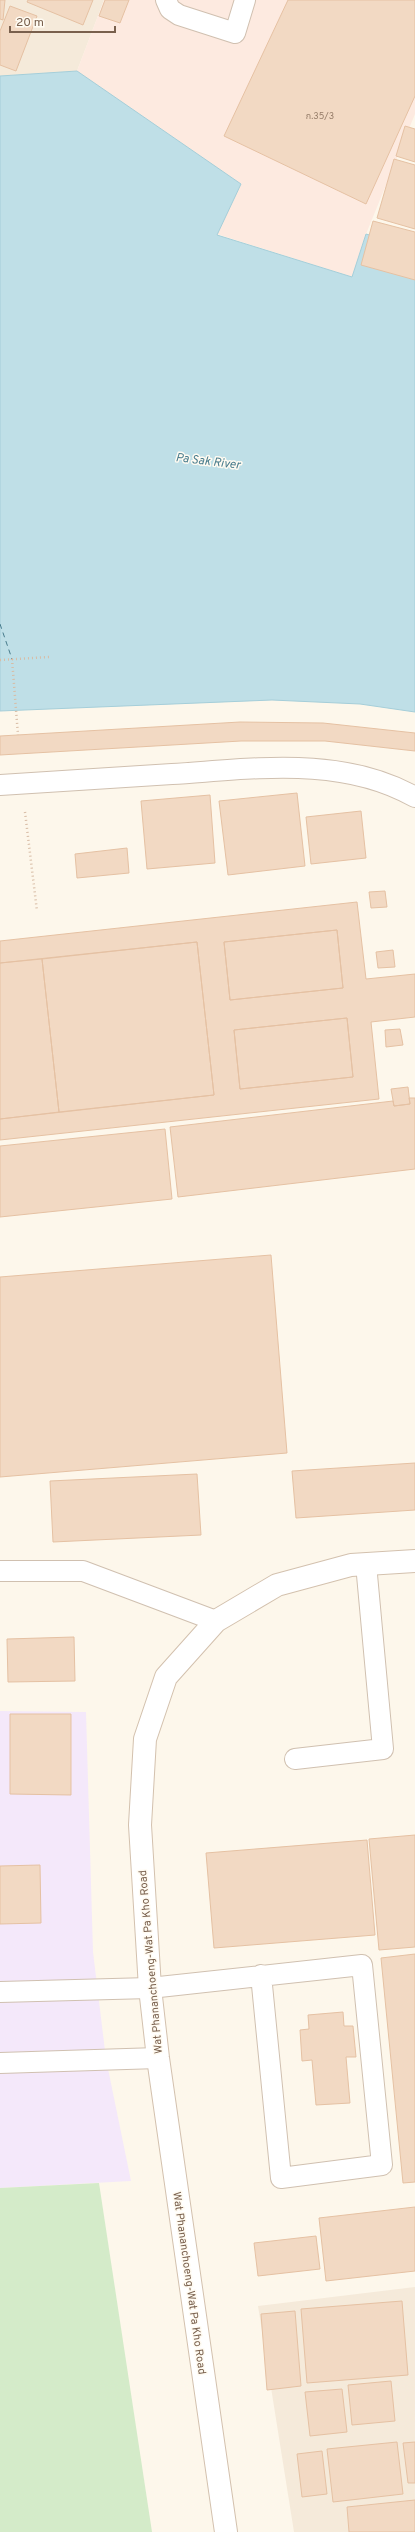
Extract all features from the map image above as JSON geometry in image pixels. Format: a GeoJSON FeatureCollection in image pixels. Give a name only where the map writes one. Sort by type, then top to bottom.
{"type":"FeatureCollection","features":[{"type":"Feature","properties":{"kind":"main road","name":"Wat Phananchoeng-Wat Pa Kho Road"},"geometry":{"type":"LineString","coordinates":[[226,2532],[158,2058],[150,1988],[140,1825],[145,1739],[166,1677],[216,1620],[277,1585],[351,1565],[415,1561]]}},
{"type":"Feature","properties":{"kind":"lane"},"geometry":{"type":"LineString","coordinates":[[166,0],[170,9],[179,14],[235,33],[245,0]]}},
{"type":"Feature","properties":{"kind":"lane"},"geometry":{"type":"LineString","coordinates":[[0,785],[280,766],[340,770],[403,790],[415,797]]}},
{"type":"Feature","properties":{"kind":"lane"},"geometry":{"type":"LineString","coordinates":[[295,1759],[384,1749],[366,1564]]}},
{"type":"Feature","properties":{"kind":"lane"},"geometry":{"type":"LineString","coordinates":[[0,1571],[83,1571],[216,1620]]}},
{"type":"Feature","properties":{"kind":"lane"},"geometry":{"type":"LineString","coordinates":[[0,1992],[150,1988],[261,1975],[362,1965],[382,2165],[281,2178],[261,1975]]}},
{"type":"Feature","properties":{"kind":"lane"},"geometry":{"type":"LineString","coordinates":[[0,2063],[158,2058]]}},
{"type":"Feature","properties":{"kind":"path"},"geometry":{"type":"LineString","coordinates":[[0,660],[49,657]]}},
{"type":"Feature","properties":{"kind":"path"},"geometry":{"type":"LineString","coordinates":[[12,659],[18,735]]}},
{"type":"Feature","properties":{"kind":"path"},"geometry":{"type":"LineString","coordinates":[[21,784],[37,911]]}},
{"type":"Feature","properties":{"kind":"shaded area"},"geometry":{"type":"Polygon","coordinates":[[[0,0],[104,0],[77,71],[0,76],[0,0]]]}},
{"type":"Feature","properties":{"kind":"shaded area"},"geometry":{"type":"Polygon","coordinates":[[[104,0],[415,0],[415,114],[366,234],[352,277],[217,234],[241,184],[77,71],[104,0]]]}},
{"type":"Feature","properties":{"kind":"shaded area"},"geometry":{"type":"Polygon","coordinates":[[[0,1711],[86,1712],[93,1952],[106,2059],[131,2181],[0,2188],[0,1711]]]}},
{"type":"Feature","properties":{"kind":"shaded area"},"geometry":{"type":"Polygon","coordinates":[[[415,2287],[415,2532],[294,2532],[258,2306],[415,2287]]]}},
{"type":"Feature","properties":{"kind":"green space"},"geometry":{"type":"Polygon","coordinates":[[[99,2183],[152,2532],[0,2532],[0,2188],[99,2183]]]}},
{"type":"Feature","properties":{"kind":"water","name":"Pa Sak River"},"geometry":{"type":"Polygon","coordinates":[[[77,71],[241,184],[217,235],[352,277],[366,234],[415,248],[415,712],[360,704],[272,700],[0,711],[0,76],[77,71]]]}},
{"type":"Feature","properties":{"kind":"building"},"geometry":{"type":"Polygon","coordinates":[[[0,0],[5,0],[3,20],[0,19],[0,0]]]}},
{"type":"Feature","properties":{"kind":"building"},"geometry":{"type":"Polygon","coordinates":[[[28,0],[93,0],[83,25],[27,2],[28,0]]]}},
{"type":"Feature","properties":{"kind":"building"},"geometry":{"type":"Polygon","coordinates":[[[105,0],[129,0],[120,23],[99,16],[105,0]]]}},
{"type":"Feature","properties":{"kind":"building"},"geometry":{"type":"Polygon","coordinates":[[[288,0],[415,0],[415,96],[366,204],[224,136],[288,0]]]}},
{"type":"Feature","properties":{"kind":"building"},"geometry":{"type":"Polygon","coordinates":[[[10,6],[37,16],[16,71],[0,65],[0,31],[10,6]]]}},
{"type":"Feature","properties":{"kind":"building"},"geometry":{"type":"Polygon","coordinates":[[[405,126],[415,129],[415,162],[396,156],[405,126]]]}},
{"type":"Feature","properties":{"kind":"building"},"geometry":{"type":"Polygon","coordinates":[[[394,159],[415,165],[415,229],[377,218],[394,159]]]}},
{"type":"Feature","properties":{"kind":"building"},"geometry":{"type":"Polygon","coordinates":[[[373,221],[415,232],[415,280],[361,265],[373,221]]]}},
{"type":"Feature","properties":{"kind":"building"},"geometry":{"type":"Polygon","coordinates":[[[240,722],[323,723],[415,733],[415,751],[325,741],[241,741],[0,755],[0,736],[240,722]]]}},
{"type":"Feature","properties":{"kind":"building"},"geometry":{"type":"Polygon","coordinates":[[[297,793],[305,866],[228,875],[219,801],[297,793]]]}},
{"type":"Feature","properties":{"kind":"building"},"geometry":{"type":"Polygon","coordinates":[[[210,795],[215,863],[147,869],[141,801],[210,795]]]}},
{"type":"Feature","properties":{"kind":"building"},"geometry":{"type":"Polygon","coordinates":[[[361,811],[366,858],[311,864],[306,817],[361,811]]]}},
{"type":"Feature","properties":{"kind":"building"},"geometry":{"type":"Polygon","coordinates":[[[127,848],[129,873],[77,878],[75,854],[127,848]]]}},
{"type":"Feature","properties":{"kind":"building"},"geometry":{"type":"Polygon","coordinates":[[[385,891],[387,907],[371,908],[369,892],[385,891]]]}},
{"type":"Feature","properties":{"kind":"building"},"geometry":{"type":"Polygon","coordinates":[[[357,902],[366,979],[415,974],[415,1017],[371,1022],[379,1099],[0,1140],[0,1119],[214,1095],[197,942],[0,963],[0,941],[357,902]],[[337,930],[224,942],[230,1000],[343,988],[337,930]],[[347,1018],[234,1030],[240,1089],[353,1077],[347,1018]]]}},
{"type":"Feature","properties":{"kind":"building"},"geometry":{"type":"Polygon","coordinates":[[[337,930],[343,988],[230,1000],[224,942],[337,930]]]}},
{"type":"Feature","properties":{"kind":"building"},"geometry":{"type":"Polygon","coordinates":[[[197,942],[214,1095],[59,1112],[42,959],[197,942]]]}},
{"type":"Feature","properties":{"kind":"building"},"geometry":{"type":"Polygon","coordinates":[[[393,950],[395,967],[378,968],[376,952],[393,950]]]}},
{"type":"Feature","properties":{"kind":"building"},"geometry":{"type":"Polygon","coordinates":[[[42,959],[59,1112],[0,1119],[0,963],[42,959]]]}},
{"type":"Feature","properties":{"kind":"building"},"geometry":{"type":"Polygon","coordinates":[[[347,1018],[353,1077],[240,1089],[234,1030],[347,1018]]]}},
{"type":"Feature","properties":{"kind":"building"},"geometry":{"type":"Polygon","coordinates":[[[400,1029],[403,1045],[386,1047],[385,1030],[400,1029]]]}},
{"type":"Feature","properties":{"kind":"building"},"geometry":{"type":"Polygon","coordinates":[[[408,1087],[410,1104],[394,1106],[391,1089],[408,1087]]]}},
{"type":"Feature","properties":{"kind":"building"},"geometry":{"type":"Polygon","coordinates":[[[409,1098],[415,1098],[415,1169],[178,1197],[170,1127],[393,1101],[394,1106],[410,1104],[409,1098]]]}},
{"type":"Feature","properties":{"kind":"building"},"geometry":{"type":"Polygon","coordinates":[[[165,1129],[172,1199],[0,1217],[0,1146],[165,1129]]]}},
{"type":"Feature","properties":{"kind":"building"},"geometry":{"type":"Polygon","coordinates":[[[271,1255],[287,1453],[0,1477],[0,1277],[271,1255]]]}},
{"type":"Feature","properties":{"kind":"building"},"geometry":{"type":"Polygon","coordinates":[[[415,1463],[415,1510],[296,1518],[292,1471],[415,1463]]]}},
{"type":"Feature","properties":{"kind":"building"},"geometry":{"type":"Polygon","coordinates":[[[197,1474],[201,1535],[53,1542],[50,1481],[197,1474]]]}},
{"type":"Feature","properties":{"kind":"building"},"geometry":{"type":"Polygon","coordinates":[[[74,1637],[75,1681],[8,1682],[7,1639],[74,1637]]]}},
{"type":"Feature","properties":{"kind":"building"},"geometry":{"type":"Polygon","coordinates":[[[10,1714],[71,1714],[71,1795],[10,1794],[10,1714]]]}},
{"type":"Feature","properties":{"kind":"building"},"geometry":{"type":"Polygon","coordinates":[[[415,1835],[415,1947],[379,1950],[369,1839],[415,1835]]]}},
{"type":"Feature","properties":{"kind":"building"},"geometry":{"type":"Polygon","coordinates":[[[367,1840],[375,1935],[214,1948],[206,1853],[367,1840]]]}},
{"type":"Feature","properties":{"kind":"building"},"geometry":{"type":"Polygon","coordinates":[[[40,1865],[41,1923],[0,1924],[0,1866],[40,1865]]]}},
{"type":"Feature","properties":{"kind":"building"},"geometry":{"type":"Polygon","coordinates":[[[415,1954],[415,2182],[403,2183],[381,1958],[415,1954]]]}},
{"type":"Feature","properties":{"kind":"building"},"geometry":{"type":"Polygon","coordinates":[[[343,2012],[344,2026],[353,2026],[356,2057],[346,2057],[350,2103],[316,2105],[312,2060],[302,2061],[300,2030],[309,2029],[308,2015],[343,2012]]]}},
{"type":"Feature","properties":{"kind":"building"},"geometry":{"type":"Polygon","coordinates":[[[415,2207],[415,2271],[326,2281],[319,2218],[415,2207]]]}},
{"type":"Feature","properties":{"kind":"building"},"geometry":{"type":"Polygon","coordinates":[[[316,2236],[320,2269],[258,2276],[254,2243],[316,2236]]]}},
{"type":"Feature","properties":{"kind":"building"},"geometry":{"type":"Polygon","coordinates":[[[402,2301],[408,2375],[307,2383],[301,2309],[402,2301]]]}},
{"type":"Feature","properties":{"kind":"building"},"geometry":{"type":"Polygon","coordinates":[[[295,2311],[301,2386],[267,2390],[261,2314],[295,2311]]]}},
{"type":"Feature","properties":{"kind":"building"},"geometry":{"type":"Polygon","coordinates":[[[391,2381],[395,2421],[352,2425],[348,2385],[391,2381]]]}},
{"type":"Feature","properties":{"kind":"building"},"geometry":{"type":"Polygon","coordinates":[[[342,2389],[347,2432],[310,2436],[305,2392],[342,2389]]]}},
{"type":"Feature","properties":{"kind":"building"},"geometry":{"type":"Polygon","coordinates":[[[397,2442],[403,2494],[333,2502],[327,2449],[397,2442]]]}},
{"type":"Feature","properties":{"kind":"building"},"geometry":{"type":"Polygon","coordinates":[[[415,2442],[415,2483],[408,2483],[403,2443],[415,2442]]]}},
{"type":"Feature","properties":{"kind":"building"},"geometry":{"type":"Polygon","coordinates":[[[322,2451],[327,2494],[302,2497],[297,2454],[322,2451]]]}},
{"type":"Feature","properties":{"kind":"building"},"geometry":{"type":"Polygon","coordinates":[[[415,2500],[415,2532],[349,2532],[347,2507],[415,2500]]]}},
{"type":"Feature","properties":{"kind":"ferry route"},"geometry":{"type":"LineString","coordinates":[[0,624],[12,659]]}}]}
